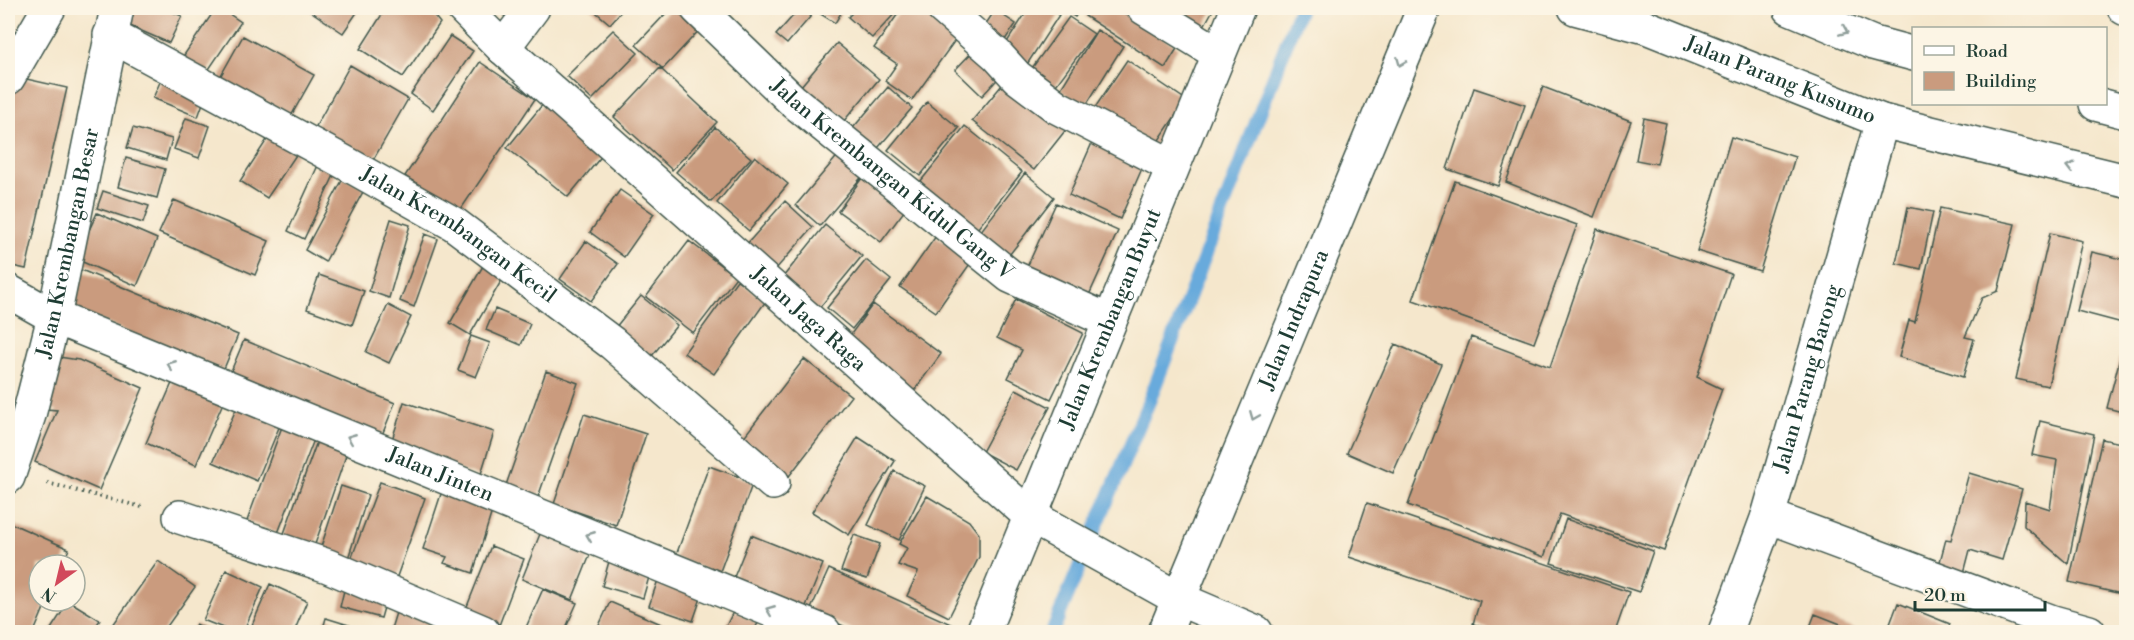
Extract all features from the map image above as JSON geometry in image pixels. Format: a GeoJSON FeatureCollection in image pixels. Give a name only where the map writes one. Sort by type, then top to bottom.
{"type":"FeatureCollection","features":[{"type":"Feature","properties":{"kind":"street"},"geometry":{"type":"LineString","coordinates":[[8,78],[49,8]]}},
{"type":"Feature","properties":{"kind":"street","name":"Jalan Jaga Raga"},"geometry":{"type":"LineString","coordinates":[[463,8],[503,48],[1030,516],[1179,599],[1256,633]]}},
{"type":"Feature","properties":{"kind":"street"},"geometry":{"type":"LineString","coordinates":[[503,48],[533,8]]}},
{"type":"Feature","properties":{"kind":"street","name":"Jalan Krembangan Kidul Gang V"},"geometry":{"type":"LineString","coordinates":[[697,8],[792,100],[1010,276],[1109,321]]}},
{"type":"Feature","properties":{"kind":"street"},"geometry":{"type":"LineString","coordinates":[[943,8],[997,55],[1017,77],[1057,107],[1172,166]]}},
{"type":"Feature","properties":{"kind":"street"},"geometry":{"type":"LineString","coordinates":[[1144,8],[1218,54]]}},
{"type":"Feature","properties":{"kind":"street","name":"Jalan Krembangan Buyut"},"geometry":{"type":"LineString","coordinates":[[983,633],[1238,8]]}},
{"type":"Feature","properties":{"kind":"street","name":"Jalan Indrapura"},"geometry":{"type":"LineString","coordinates":[[1165,633],[1424,8]]}},
{"type":"Feature","properties":{"kind":"street","name":"Jalan Parang Kusumo"},"geometry":{"type":"LineString","coordinates":[[1575,8],[1646,27],[1881,121],[2127,181]]}},
{"type":"Feature","properties":{"kind":"street"},"geometry":{"type":"LineString","coordinates":[[1790,8],[1873,43],[1912,53]]}},
{"type":"Feature","properties":{"kind":"street","name":"Jalan Krembangan Besar"},"geometry":{"type":"LineString","coordinates":[[8,475],[29,415],[54,317],[114,22]]}},
{"type":"Feature","properties":{"kind":"street","name":"Jalan Krembangan Kecil"},"geometry":{"type":"LineString","coordinates":[[114,22],[342,161],[454,224],[612,343],[773,483]]}},
{"type":"Feature","properties":{"kind":"street"},"geometry":{"type":"LineString","coordinates":[[2100,105],[2127,112]]}},
{"type":"Feature","properties":{"kind":"street","name":"Jalan Parang Barong"},"geometry":{"type":"LineString","coordinates":[[1725,633],[1768,516],[1881,121]]}},
{"type":"Feature","properties":{"kind":"street","name":"Jalan Jinten"},"geometry":{"type":"LineString","coordinates":[[8,291],[54,317],[824,633]]}},
{"type":"Feature","properties":{"kind":"street"},"geometry":{"type":"LineString","coordinates":[[1768,516],[2051,627],[2089,633]]}},
{"type":"Feature","properties":{"kind":"street"},"geometry":{"type":"LineString","coordinates":[[180,517],[328,566],[483,633]]}},
{"type":"Feature","properties":{"kind":"path"},"geometry":{"type":"LineString","coordinates":[[8,475],[180,517]]}},
{"type":"Feature","properties":{"kind":"building"},"geometry":{"type":"Polygon","coordinates":[[[136,8],[163,8],[182,16],[169,43],[128,25],[136,8]]]}},
{"type":"Feature","properties":{"kind":"building"},"geometry":{"type":"Polygon","coordinates":[[[216,8],[220,8],[241,22],[203,78],[180,61],[216,8]]]}},
{"type":"Feature","properties":{"kind":"building"},"geometry":{"type":"Polygon","coordinates":[[[306,8],[360,8],[343,33],[306,8]]]}},
{"type":"Feature","properties":{"kind":"building"},"geometry":{"type":"Polygon","coordinates":[[[386,8],[428,8],[440,23],[403,77],[360,49],[386,8]]]}},
{"type":"Feature","properties":{"kind":"building"},"geometry":{"type":"Polygon","coordinates":[[[494,8],[513,8],[506,17],[494,8]]]}},
{"type":"Feature","properties":{"kind":"building"},"geometry":{"type":"Polygon","coordinates":[[[591,8],[624,8],[610,24],[591,8]]]}},
{"type":"Feature","properties":{"kind":"building"},"geometry":{"type":"Polygon","coordinates":[[[671,8],[686,8],[704,25],[663,69],[636,45],[671,8]]]}},
{"type":"Feature","properties":{"kind":"building"},"geometry":{"type":"Polygon","coordinates":[[[800,8],[811,16],[787,44],[776,35],[800,8]]]}},
{"type":"Feature","properties":{"kind":"building"},"geometry":{"type":"Polygon","coordinates":[[[811,8],[844,8],[835,23],[811,8]]]}},
{"type":"Feature","properties":{"kind":"building"},"geometry":{"type":"Polygon","coordinates":[[[857,8],[900,8],[872,38],[848,17],[857,8]]]}},
{"type":"Feature","properties":{"kind":"building"},"geometry":{"type":"Polygon","coordinates":[[[902,8],[926,8],[961,32],[912,100],[885,81],[897,64],[874,48],[902,8]]]}},
{"type":"Feature","properties":{"kind":"building"},"geometry":{"type":"Polygon","coordinates":[[[1029,8],[1047,8],[1059,15],[1024,69],[1000,53],[1029,8]]]}},
{"type":"Feature","properties":{"kind":"building"},"geometry":{"type":"Polygon","coordinates":[[[1061,8],[1081,8],[1075,17],[1061,8]]]}},
{"type":"Feature","properties":{"kind":"building"},"geometry":{"type":"Polygon","coordinates":[[[1091,8],[1116,8],[1178,47],[1165,68],[1085,16],[1091,8]]]}},
{"type":"Feature","properties":{"kind":"building"},"geometry":{"type":"Polygon","coordinates":[[[1162,8],[1214,8],[1199,35],[1162,8]]]}},
{"type":"Feature","properties":{"kind":"building"},"geometry":{"type":"Polygon","coordinates":[[[995,10],[1016,24],[1000,47],[980,33],[995,10]]]}},
{"type":"Feature","properties":{"kind":"building"},"geometry":{"type":"Polygon","coordinates":[[[1069,17],[1094,34],[1048,96],[1024,79],[1069,17]]]}},
{"type":"Feature","properties":{"kind":"building"},"geometry":{"type":"Polygon","coordinates":[[[613,30],[638,53],[592,100],[567,76],[613,30]]]}},
{"type":"Feature","properties":{"kind":"building"},"geometry":{"type":"Polygon","coordinates":[[[1097,30],[1123,46],[1085,107],[1060,90],[1097,30]]]}},
{"type":"Feature","properties":{"kind":"building"},"geometry":{"type":"Polygon","coordinates":[[[243,36],[314,75],[286,125],[215,86],[243,36]]]}},
{"type":"Feature","properties":{"kind":"building"},"geometry":{"type":"Polygon","coordinates":[[[450,36],[473,51],[433,110],[411,94],[450,36]]]}},
{"type":"Feature","properties":{"kind":"building"},"geometry":{"type":"Polygon","coordinates":[[[837,43],[879,79],[843,122],[801,86],[837,43]]]}},
{"type":"Feature","properties":{"kind":"building"},"geometry":{"type":"Polygon","coordinates":[[[980,44],[1006,70],[982,96],[955,70],[980,44]]]}},
{"type":"Feature","properties":{"kind":"building"},"geometry":{"type":"Polygon","coordinates":[[[1127,60],[1186,100],[1151,152],[1092,112],[1127,60]]]}},
{"type":"Feature","properties":{"kind":"building"},"geometry":{"type":"Polygon","coordinates":[[[480,62],[535,99],[459,212],[405,176],[480,62]]]}},
{"type":"Feature","properties":{"kind":"building"},"geometry":{"type":"Polygon","coordinates":[[[350,65],[408,99],[372,162],[315,128],[350,65]]]}},
{"type":"Feature","properties":{"kind":"building"},"geometry":{"type":"Polygon","coordinates":[[[660,68],[717,122],[672,170],[614,117],[660,68]]]}},
{"type":"Feature","properties":{"kind":"building"},"geometry":{"type":"Polygon","coordinates":[[[164,73],[207,92],[198,117],[153,98],[164,73]]]}},
{"type":"Feature","properties":{"kind":"building"},"geometry":{"type":"Polygon","coordinates":[[[13,76],[67,88],[26,269],[8,265],[8,102],[13,76]]]}},
{"type":"Feature","properties":{"kind":"building"},"geometry":{"type":"Polygon","coordinates":[[[1007,79],[1068,127],[1034,170],[972,121],[1007,79]]]}},
{"type":"Feature","properties":{"kind":"building"},"geometry":{"type":"Polygon","coordinates":[[[888,87],[912,108],[872,155],[847,135],[888,87]]]}},
{"type":"Feature","properties":{"kind":"building"},"geometry":{"type":"Polygon","coordinates":[[[1543,87],[1631,121],[1594,217],[1506,182],[1543,87]]]}},
{"type":"Feature","properties":{"kind":"building"},"geometry":{"type":"Polygon","coordinates":[[[1474,88],[1525,105],[1498,186],[1447,169],[1474,88]]]}},
{"type":"Feature","properties":{"kind":"building"},"geometry":{"type":"Polygon","coordinates":[[[927,102],[959,128],[920,176],[888,150],[927,102]]]}},
{"type":"Feature","properties":{"kind":"building"},"geometry":{"type":"Polygon","coordinates":[[[543,104],[604,153],[568,197],[507,148],[543,104]]]}},
{"type":"Feature","properties":{"kind":"building"},"geometry":{"type":"Polygon","coordinates":[[[186,118],[210,126],[199,158],[174,149],[186,118]]]}},
{"type":"Feature","properties":{"kind":"building"},"geometry":{"type":"Polygon","coordinates":[[[1644,118],[1666,123],[1657,164],[1636,160],[1644,118]]]}},
{"type":"Feature","properties":{"kind":"building"},"geometry":{"type":"Polygon","coordinates":[[[965,126],[1022,172],[970,238],[912,192],[965,126]]]}},
{"type":"Feature","properties":{"kind":"building"},"geometry":{"type":"Polygon","coordinates":[[[715,127],[751,158],[711,202],[676,172],[715,127]]]}},
{"type":"Feature","properties":{"kind":"building"},"geometry":{"type":"Polygon","coordinates":[[[133,128],[172,139],[166,160],[127,148],[133,128]]]}},
{"type":"Feature","properties":{"kind":"building"},"geometry":{"type":"Polygon","coordinates":[[[272,132],[300,149],[267,198],[240,181],[272,132]]]}},
{"type":"Feature","properties":{"kind":"building"},"geometry":{"type":"Polygon","coordinates":[[[1096,134],[1147,157],[1120,219],[1069,195],[1096,134]]]}},
{"type":"Feature","properties":{"kind":"building"},"geometry":{"type":"Polygon","coordinates":[[[1731,137],[1795,157],[1760,271],[1697,251],[1731,137]]]}},
{"type":"Feature","properties":{"kind":"building"},"geometry":{"type":"Polygon","coordinates":[[[840,153],[865,173],[820,226],[796,205],[840,153]]]}},
{"type":"Feature","properties":{"kind":"building"},"geometry":{"type":"Polygon","coordinates":[[[755,156],[788,184],[749,231],[717,203],[755,156]]]}},
{"type":"Feature","properties":{"kind":"building"},"geometry":{"type":"Polygon","coordinates":[[[126,158],[165,169],[157,198],[118,187],[126,158]]]}},
{"type":"Feature","properties":{"kind":"building"},"geometry":{"type":"Polygon","coordinates":[[[320,161],[337,169],[304,239],[288,231],[320,161]]]}},
{"type":"Feature","properties":{"kind":"building"},"geometry":{"type":"Polygon","coordinates":[[[1025,173],[1054,197],[1003,263],[974,240],[1025,173]]]}},
{"type":"Feature","properties":{"kind":"building"},"geometry":{"type":"Polygon","coordinates":[[[344,177],[365,188],[325,262],[305,250],[344,177]]]}},
{"type":"Feature","properties":{"kind":"building"},"geometry":{"type":"Polygon","coordinates":[[[862,178],[905,210],[881,242],[838,211],[862,178]]]}},
{"type":"Feature","properties":{"kind":"building"},"geometry":{"type":"Polygon","coordinates":[[[1455,181],[1577,225],[1534,343],[1413,300],[1455,181]]]}},
{"type":"Feature","properties":{"kind":"building"},"geometry":{"type":"Polygon","coordinates":[[[620,190],[654,214],[624,257],[590,232],[620,190]]]}},
{"type":"Feature","properties":{"kind":"building"},"geometry":{"type":"Polygon","coordinates":[[[103,191],[149,206],[143,223],[97,208],[103,191]]]}},
{"type":"Feature","properties":{"kind":"building"},"geometry":{"type":"Polygon","coordinates":[[[174,200],[269,241],[255,275],[159,233],[174,200]]]}},
{"type":"Feature","properties":{"kind":"building"},"geometry":{"type":"Polygon","coordinates":[[[785,201],[813,227],[775,270],[746,245],[785,201]]]}},
{"type":"Feature","properties":{"kind":"building"},"geometry":{"type":"Polygon","coordinates":[[[1056,203],[1118,231],[1085,304],[1023,276],[1056,203]]]}},
{"type":"Feature","properties":{"kind":"building"},"geometry":{"type":"Polygon","coordinates":[[[1908,207],[1933,212],[1921,269],[1896,263],[1908,207]]]}},
{"type":"Feature","properties":{"kind":"building"},"geometry":{"type":"Polygon","coordinates":[[[1940,208],[2015,224],[1998,291],[1982,298],[1965,337],[1974,339],[1963,377],[1899,357],[1909,320],[1915,322],[1940,208]]]}},
{"type":"Feature","properties":{"kind":"building"},"geometry":{"type":"Polygon","coordinates":[[[97,213],[157,239],[137,286],[76,259],[97,213]]]}},
{"type":"Feature","properties":{"kind":"building"},"geometry":{"type":"Polygon","coordinates":[[[391,219],[410,225],[389,298],[369,291],[391,219]]]}},
{"type":"Feature","properties":{"kind":"building"},"geometry":{"type":"Polygon","coordinates":[[[825,225],[862,256],[816,312],[779,282],[825,225]]]}},
{"type":"Feature","properties":{"kind":"building"},"geometry":{"type":"Polygon","coordinates":[[[1597,229],[1731,274],[1697,377],[1722,389],[1664,551],[1560,514],[1544,557],[1408,505],[1471,337],[1550,367],[1597,229]]]}},
{"type":"Feature","properties":{"kind":"building"},"geometry":{"type":"Polygon","coordinates":[[[2050,233],[2082,241],[2048,386],[2016,379],[2050,233]]]}},
{"type":"Feature","properties":{"kind":"building"},"geometry":{"type":"Polygon","coordinates":[[[425,234],[438,239],[414,307],[400,301],[425,234]]]}},
{"type":"Feature","properties":{"kind":"building"},"geometry":{"type":"Polygon","coordinates":[[[936,236],[972,261],[936,312],[900,287],[936,236]]]}},
{"type":"Feature","properties":{"kind":"building"},"geometry":{"type":"Polygon","coordinates":[[[586,241],[618,264],[591,301],[560,279],[586,241]]]}},
{"type":"Feature","properties":{"kind":"building"},"geometry":{"type":"Polygon","coordinates":[[[689,241],[736,277],[693,333],[646,297],[689,241]]]}},
{"type":"Feature","properties":{"kind":"building"},"geometry":{"type":"Polygon","coordinates":[[[2092,252],[2126,260],[2126,324],[2077,311],[2092,252]]]}},
{"type":"Feature","properties":{"kind":"building"},"geometry":{"type":"Polygon","coordinates":[[[487,259],[507,271],[470,335],[450,323],[487,259]]]}},
{"type":"Feature","properties":{"kind":"building"},"geometry":{"type":"Polygon","coordinates":[[[866,260],[891,280],[852,329],[827,308],[866,260]]]}},
{"type":"Feature","properties":{"kind":"building"},"geometry":{"type":"Polygon","coordinates":[[[74,267],[238,335],[223,371],[59,304],[74,267]]]}},
{"type":"Feature","properties":{"kind":"building"},"geometry":{"type":"Polygon","coordinates":[[[319,275],[364,291],[352,325],[307,309],[319,275]]]}},
{"type":"Feature","properties":{"kind":"building"},"geometry":{"type":"Polygon","coordinates":[[[737,280],[766,301],[714,374],[684,353],[737,280]]]}},
{"type":"Feature","properties":{"kind":"building"},"geometry":{"type":"Polygon","coordinates":[[[641,296],[677,325],[651,357],[615,328],[641,296]]]}},
{"type":"Feature","properties":{"kind":"building"},"geometry":{"type":"Polygon","coordinates":[[[1016,299],[1083,333],[1051,399],[1008,378],[1022,350],[997,338],[1016,299]]]}},
{"type":"Feature","properties":{"kind":"building"},"geometry":{"type":"Polygon","coordinates":[[[873,304],[941,354],[911,395],[843,345],[873,304]]]}},
{"type":"Feature","properties":{"kind":"building"},"geometry":{"type":"Polygon","coordinates":[[[388,305],[411,317],[389,363],[366,352],[388,305]]]}},
{"type":"Feature","properties":{"kind":"building"},"geometry":{"type":"Polygon","coordinates":[[[495,309],[530,324],[521,345],[486,330],[495,309]]]}},
{"type":"Feature","properties":{"kind":"building"},"geometry":{"type":"Polygon","coordinates":[[[2126,335],[2126,413],[2107,408],[2126,335]]]}},
{"type":"Feature","properties":{"kind":"building"},"geometry":{"type":"Polygon","coordinates":[[[471,336],[490,343],[476,377],[458,370],[471,336]]]}},
{"type":"Feature","properties":{"kind":"building"},"geometry":{"type":"Polygon","coordinates":[[[244,340],[395,403],[380,440],[229,376],[244,340]]]}},
{"type":"Feature","properties":{"kind":"building"},"geometry":{"type":"Polygon","coordinates":[[[1395,344],[1441,364],[1393,473],[1347,453],[1395,344]]]}},
{"type":"Feature","properties":{"kind":"building"},"geometry":{"type":"Polygon","coordinates":[[[52,356],[79,360],[143,388],[99,490],[35,462],[57,410],[46,409],[52,356]]]}},
{"type":"Feature","properties":{"kind":"building"},"geometry":{"type":"Polygon","coordinates":[[[804,359],[851,396],[783,484],[736,447],[804,359]]]}},
{"type":"Feature","properties":{"kind":"building"},"geometry":{"type":"Polygon","coordinates":[[[546,371],[578,383],[537,500],[505,488],[546,371]]]}},
{"type":"Feature","properties":{"kind":"building"},"geometry":{"type":"Polygon","coordinates":[[[176,374],[226,396],[196,465],[146,443],[176,374]]]}},
{"type":"Feature","properties":{"kind":"building"},"geometry":{"type":"Polygon","coordinates":[[[1016,389],[1050,407],[1016,470],[982,452],[1016,389]]]}},
{"type":"Feature","properties":{"kind":"building"},"geometry":{"type":"Polygon","coordinates":[[[404,402],[494,432],[480,477],[390,446],[404,402]]]}},
{"type":"Feature","properties":{"kind":"building"},"geometry":{"type":"Polygon","coordinates":[[[237,407],[280,425],[257,481],[213,462],[237,407]]]}},
{"type":"Feature","properties":{"kind":"building"},"geometry":{"type":"Polygon","coordinates":[[[584,414],[646,434],[616,525],[554,504],[584,414]]]}},
{"type":"Feature","properties":{"kind":"building"},"geometry":{"type":"Polygon","coordinates":[[[2040,421],[2094,434],[2068,564],[2024,526],[2025,501],[2050,509],[2057,460],[2032,455],[2040,421]]]}},
{"type":"Feature","properties":{"kind":"building"},"geometry":{"type":"Polygon","coordinates":[[[283,424],[315,437],[278,533],[247,521],[283,424]]]}},
{"type":"Feature","properties":{"kind":"building"},"geometry":{"type":"Polygon","coordinates":[[[320,433],[350,444],[313,550],[282,539],[320,433]]]}},
{"type":"Feature","properties":{"kind":"building"},"geometry":{"type":"Polygon","coordinates":[[[858,437],[895,461],[849,535],[812,512],[858,437]]]}},
{"type":"Feature","properties":{"kind":"building"},"geometry":{"type":"Polygon","coordinates":[[[2102,439],[2126,444],[2126,595],[2069,582],[2102,439]]]}},
{"type":"Feature","properties":{"kind":"building"},"geometry":{"type":"Polygon","coordinates":[[[709,466],[753,482],[719,574],[675,558],[709,466]]]}},
{"type":"Feature","properties":{"kind":"building"},"geometry":{"type":"Polygon","coordinates":[[[894,471],[925,486],[899,540],[868,525],[894,471]]]}},
{"type":"Feature","properties":{"kind":"building"},"geometry":{"type":"Polygon","coordinates":[[[1969,473],[2022,489],[2002,560],[1970,550],[1963,577],[1938,569],[1946,539],[1951,540],[1969,473]]]}},
{"type":"Feature","properties":{"kind":"building"},"geometry":{"type":"Polygon","coordinates":[[[380,482],[425,498],[395,582],[349,565],[380,482]]]}},
{"type":"Feature","properties":{"kind":"building"},"geometry":{"type":"Polygon","coordinates":[[[341,486],[368,495],[347,562],[319,553],[341,486]]]}},
{"type":"Feature","properties":{"kind":"building"},"geometry":{"type":"Polygon","coordinates":[[[442,491],[493,508],[473,573],[444,563],[447,557],[423,549],[442,491]]]}},
{"type":"Feature","properties":{"kind":"building"},"geometry":{"type":"Polygon","coordinates":[[[927,496],[969,521],[979,534],[979,557],[949,617],[907,596],[918,572],[898,565],[907,548],[899,544],[927,496]]]}},
{"type":"Feature","properties":{"kind":"building"},"geometry":{"type":"Polygon","coordinates":[[[1367,503],[1629,592],[1615,632],[1499,632],[1473,624],[1480,601],[1349,557],[1367,503]]]}},
{"type":"Feature","properties":{"kind":"building"},"geometry":{"type":"Polygon","coordinates":[[[1566,519],[1653,551],[1639,592],[1551,563],[1566,519]]]}},
{"type":"Feature","properties":{"kind":"building"},"geometry":{"type":"Polygon","coordinates":[[[8,522],[69,549],[67,553],[27,553],[27,613],[42,613],[34,632],[8,630],[8,522]]]}},
{"type":"Feature","properties":{"kind":"building"},"geometry":{"type":"Polygon","coordinates":[[[544,524],[594,545],[572,600],[522,579],[544,524]]]}},
{"type":"Feature","properties":{"kind":"building"},"geometry":{"type":"Polygon","coordinates":[[[751,535],[823,564],[804,611],[732,582],[751,535]]]}},
{"type":"Feature","properties":{"kind":"building"},"geometry":{"type":"Polygon","coordinates":[[[854,535],[880,544],[867,579],[841,571],[854,535]]]}},
{"type":"Feature","properties":{"kind":"building"},"geometry":{"type":"Polygon","coordinates":[[[491,546],[524,559],[498,628],[464,614],[491,546]]]}},
{"type":"Feature","properties":{"kind":"building"},"geometry":{"type":"Polygon","coordinates":[[[610,558],[651,570],[643,598],[602,586],[610,558]]]}},
{"type":"Feature","properties":{"kind":"building"},"geometry":{"type":"Polygon","coordinates":[[[158,561],[195,587],[163,632],[108,632],[158,561]]]}},
{"type":"Feature","properties":{"kind":"building"},"geometry":{"type":"Polygon","coordinates":[[[829,569],[953,625],[949,632],[857,632],[810,611],[829,569]]]}},
{"type":"Feature","properties":{"kind":"building"},"geometry":{"type":"Polygon","coordinates":[[[226,570],[263,587],[243,632],[233,632],[203,620],[226,570]]]}},
{"type":"Feature","properties":{"kind":"building"},"geometry":{"type":"Polygon","coordinates":[[[658,580],[702,595],[693,621],[649,606],[658,580]]]}},
{"type":"Feature","properties":{"kind":"building"},"geometry":{"type":"Polygon","coordinates":[[[346,582],[388,593],[381,618],[340,607],[346,582]]]}},
{"type":"Feature","properties":{"kind":"building"},"geometry":{"type":"Polygon","coordinates":[[[270,584],[307,601],[294,632],[249,632],[270,584]]]}},
{"type":"Feature","properties":{"kind":"building"},"geometry":{"type":"Polygon","coordinates":[[[543,589],[577,603],[564,632],[524,632],[543,589]]]}},
{"type":"Feature","properties":{"kind":"building"},"geometry":{"type":"Polygon","coordinates":[[[610,602],[668,627],[666,632],[596,632],[610,602]]]}},
{"type":"Feature","properties":{"kind":"building"},"geometry":{"type":"Polygon","coordinates":[[[399,603],[439,615],[433,632],[390,632],[399,603]]]}},
{"type":"Feature","properties":{"kind":"building"},"geometry":{"type":"Polygon","coordinates":[[[1898,603],[1950,624],[1947,632],[1887,632],[1898,603]]]}},
{"type":"Feature","properties":{"kind":"building"},"geometry":{"type":"Polygon","coordinates":[[[734,610],[758,623],[753,632],[723,632],[734,610]]]}},
{"type":"Feature","properties":{"kind":"building"},"geometry":{"type":"Polygon","coordinates":[[[87,612],[100,620],[92,632],[49,632],[61,613],[87,612]]]}},
{"type":"Feature","properties":{"kind":"building"},"geometry":{"type":"Polygon","coordinates":[[[1815,614],[1861,632],[1808,632],[1815,614]]]}},
{"type":"Feature","properties":{"kind":"building"},"geometry":{"type":"Polygon","coordinates":[[[326,618],[352,626],[350,632],[322,632],[326,618]]]}},
{"type":"Feature","properties":{"kind":"building"},"geometry":{"type":"Polygon","coordinates":[[[196,624],[212,632],[191,632],[196,624]]]}},
{"type":"Feature","properties":{"kind":"waterway"},"geometry":{"type":"LineString","coordinates":[[1052,632],[1150,399],[1300,8]]}}]}
